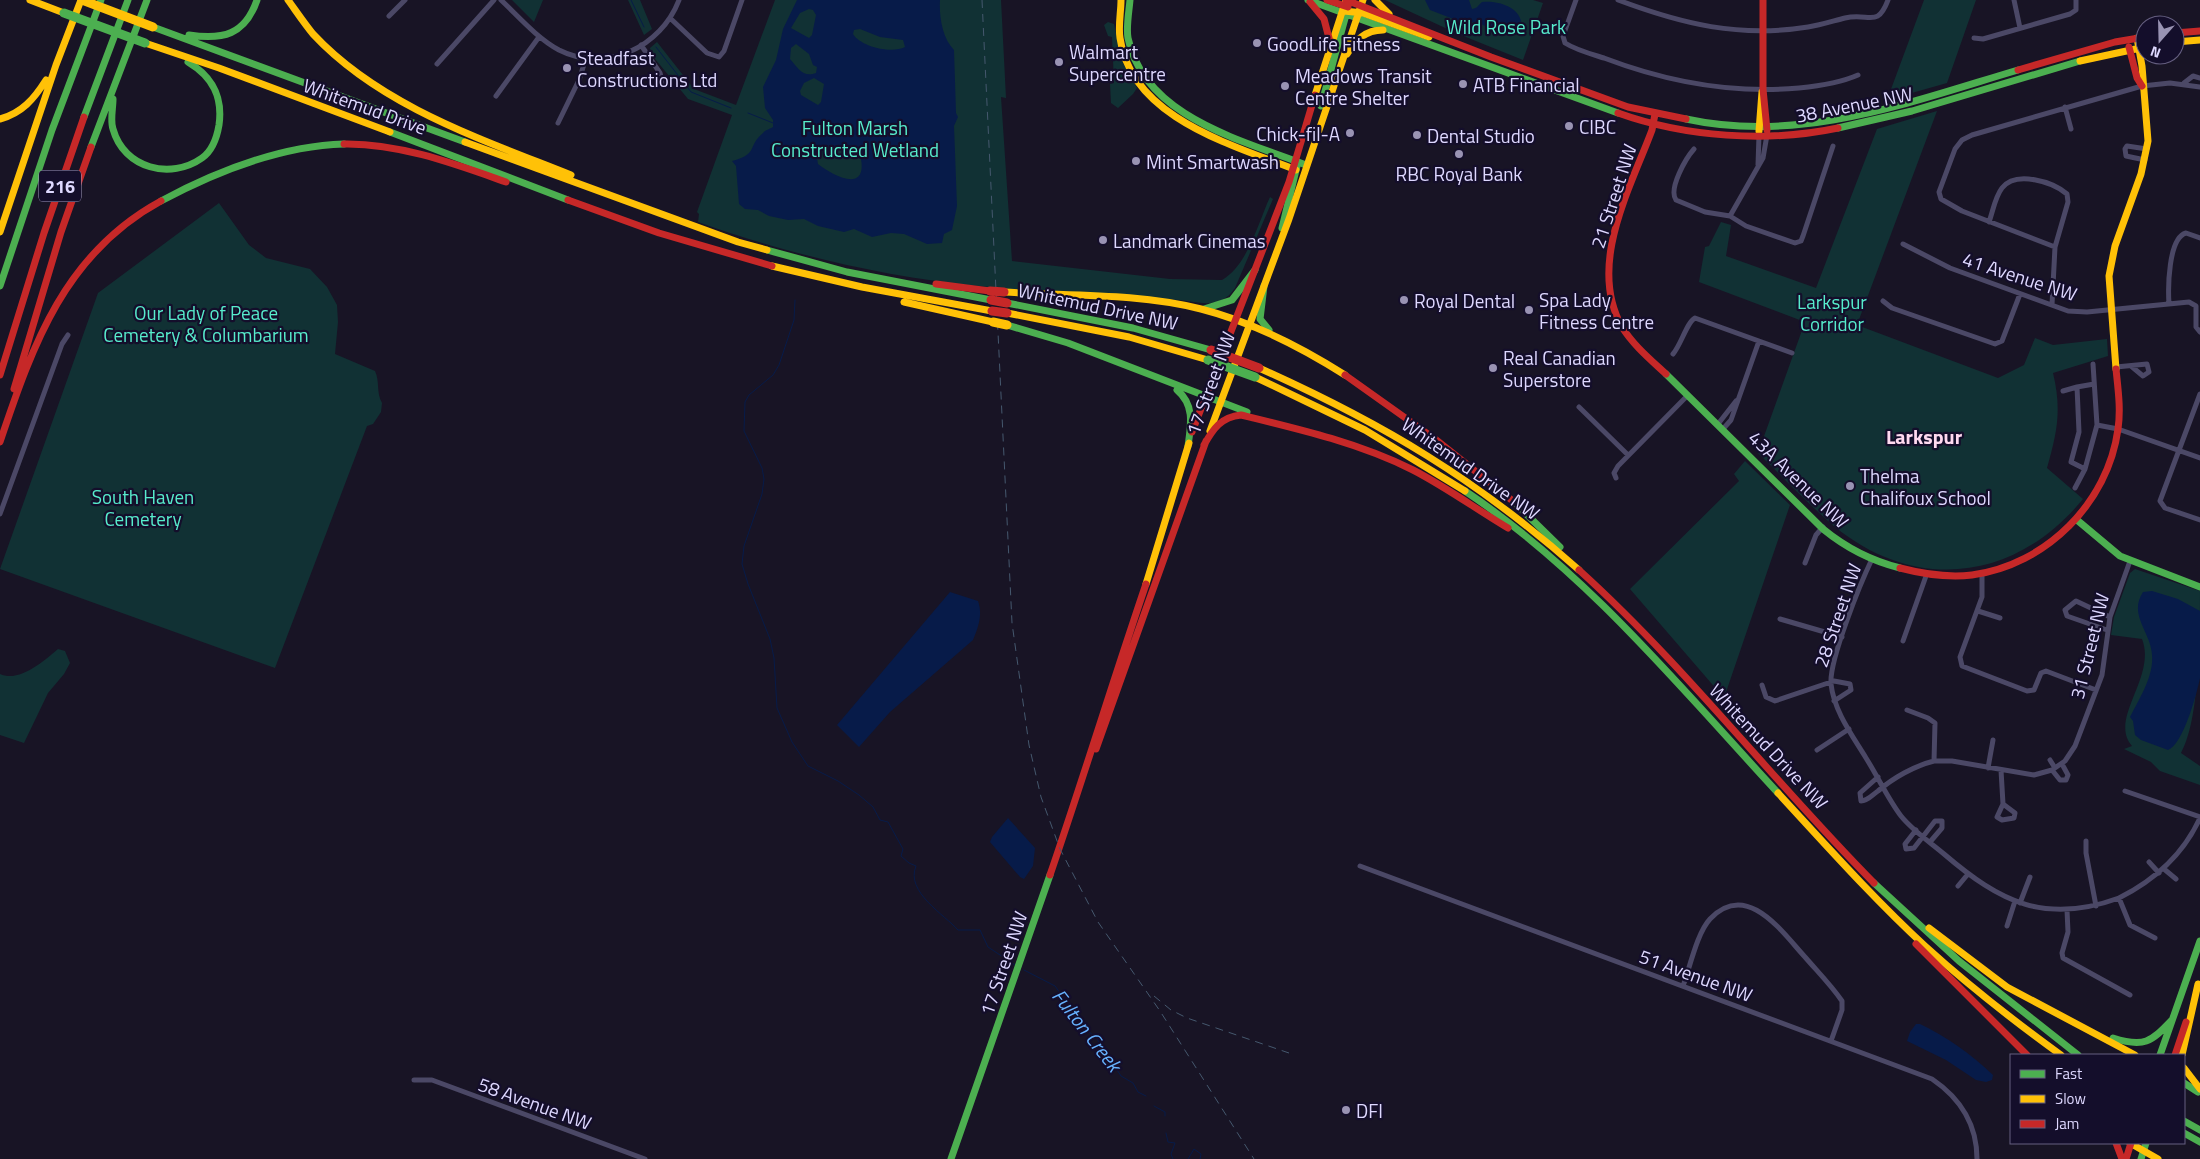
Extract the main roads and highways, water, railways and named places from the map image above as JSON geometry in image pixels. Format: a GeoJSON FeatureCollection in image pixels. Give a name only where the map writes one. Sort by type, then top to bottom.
{"type":"FeatureCollection","features":[{"type":"Feature","properties":{"kind":"main road","name":"Whitemud Drive"},"geometry":{"type":"LineString","coordinates":[[30,0],[625,220],[690,242]]}},
{"type":"Feature","properties":{"kind":"main road","name":"Whitemud Drive"},"geometry":{"type":"LineString","coordinates":[[82,0],[696,228]]}},
{"type":"Feature","properties":{"kind":"main road"},"geometry":{"type":"LineString","coordinates":[[0,232],[56,65],[82,0]]}},
{"type":"Feature","properties":{"kind":"main road","name":"216"},"geometry":{"type":"LineString","coordinates":[[0,286],[52,130],[101,0]]}},
{"type":"Feature","properties":{"kind":"main road","name":"216"},"geometry":{"type":"LineString","coordinates":[[0,375],[34,262],[128,0]]}},
{"type":"Feature","properties":{"kind":"main road"},"geometry":{"type":"LineString","coordinates":[[0,437],[61,232],[147,0]]}},
{"type":"Feature","properties":{"kind":"main road"},"geometry":{"type":"LineString","coordinates":[[166,32],[212,39],[224,36],[246,23],[257,0]]}},
{"type":"Feature","properties":{"kind":"main road"},"geometry":{"type":"LineString","coordinates":[[288,0],[305,26],[329,50],[356,71],[399,97],[444,121],[679,221]]}},
{"type":"Feature","properties":{"kind":"main road"},"geometry":{"type":"LineString","coordinates":[[1121,0],[1120,25],[1125,54],[1134,74],[1155,101],[1174,117],[1199,132],[1299,168]]}},
{"type":"Feature","properties":{"kind":"main road"},"geometry":{"type":"LineString","coordinates":[[1130,0],[1128,24],[1131,47],[1142,74],[1155,90],[1183,113],[1200,123],[1299,168]]}},
{"type":"Feature","properties":{"kind":"main road"},"geometry":{"type":"LineString","coordinates":[[1308,0],[1351,7]]}},
{"type":"Feature","properties":{"kind":"main road"},"geometry":{"type":"LineString","coordinates":[[1308,0],[1324,19],[1331,44]]}},
{"type":"Feature","properties":{"kind":"main road"},"geometry":{"type":"LineString","coordinates":[[1327,0],[1468,48]]}},
{"type":"Feature","properties":{"kind":"main road"},"geometry":{"type":"LineString","coordinates":[[1375,0],[1391,16]]}},
{"type":"Feature","properties":{"kind":"main road"},"geometry":{"type":"LineString","coordinates":[[1763,0],[1763,131]]}},
{"type":"Feature","properties":{"kind":"main road"},"geometry":{"type":"LineString","coordinates":[[1315,138],[1336,45],[1351,7]]}},
{"type":"Feature","properties":{"kind":"main road","name":"17 Street NW"},"geometry":{"type":"LineString","coordinates":[[951,1159],[1084,777],[1108,718],[1204,445],[1277,252],[1285,214],[1331,44],[1351,7]]}},
{"type":"Feature","properties":{"kind":"main road","name":"17 Street NW"},"geometry":{"type":"LineString","coordinates":[[1084,777],[1101,715],[1147,580],[1188,446],[1255,270],[1299,168],[1315,138],[1340,65],[1351,7]]}},
{"type":"Feature","properties":{"kind":"main road","name":"38 Avenue NW"},"geometry":{"type":"LineString","coordinates":[[1351,7],[1391,16],[1468,48],[1654,119],[1694,131],[1833,129],[1874,120],[2101,55],[2135,49]]}},
{"type":"Feature","properties":{"kind":"main road","name":"38 Avenue NW"},"geometry":{"type":"LineString","coordinates":[[1351,7],[1391,31],[1621,114],[1654,119]]}},
{"type":"Feature","properties":{"kind":"main road"},"geometry":{"type":"LineString","coordinates":[[1340,65],[1359,37],[1380,29],[1391,31]]}},
{"type":"Feature","properties":{"kind":"main road"},"geometry":{"type":"LineString","coordinates":[[2185,32],[2200,31]]}},
{"type":"Feature","properties":{"kind":"main road","name":"38 Avenue NW"},"geometry":{"type":"LineString","coordinates":[[1763,131],[1858,117],[2135,39]]}},
{"type":"Feature","properties":{"kind":"main road"},"geometry":{"type":"LineString","coordinates":[[2128,40],[2135,46]]}},
{"type":"Feature","properties":{"kind":"main road"},"geometry":{"type":"LineString","coordinates":[[2185,41],[2200,40]]}},
{"type":"Feature","properties":{"kind":"main road"},"geometry":{"type":"LineString","coordinates":[[120,69],[111,111],[112,127],[123,150],[137,163],[162,172],[193,166],[206,155],[218,136],[222,122],[220,97],[214,85],[204,73],[160,48]]}},
{"type":"Feature","properties":{"kind":"main road"},"geometry":{"type":"LineString","coordinates":[[0,119],[10,116],[30,103],[56,65]]}},
{"type":"Feature","properties":{"kind":"main road","name":"43A Avenue NW"},"geometry":{"type":"LineString","coordinates":[[1634,342],[1840,542],[1872,559],[1895,568],[1926,576],[1953,578],[1982,574],[2003,569],[2026,559],[2046,547],[2077,520],[2093,498],[2106,473],[2118,429],[2116,367],[2109,276],[2112,252],[2145,160],[2147,149],[2148,127],[2142,86],[2144,76],[2142,65]]}},
{"type":"Feature","properties":{"kind":"main road","name":"21 Street NW"},"geometry":{"type":"LineString","coordinates":[[1634,342],[1624,330],[1615,311],[1608,283],[1608,264],[1614,235],[1654,119]]}},
{"type":"Feature","properties":{"kind":"main road"},"geometry":{"type":"LineString","coordinates":[[0,442],[45,325],[70,282],[92,254],[114,233],[141,213],[173,195],[254,160],[300,148],[326,144],[398,148],[428,156],[584,209],[625,220]]}},
{"type":"Feature","properties":{"kind":"main road","name":"Whitemud Drive NW"},"geometry":{"type":"LineString","coordinates":[[696,228],[776,254],[846,272],[990,295],[1007,303],[1133,328],[1211,350],[1259,368],[1351,410],[1442,463],[1484,491],[1540,535],[1590,580],[1890,898],[1980,980],[2077,1054]]}},
{"type":"Feature","properties":{"kind":"main road","name":"Whitemud Drive NW"},"geometry":{"type":"LineString","coordinates":[[690,242],[792,273],[842,285],[1007,313],[1129,337],[1208,360],[1255,377],[1306,399],[1385,439],[1475,497],[1534,543],[1608,612],[1882,904],[1974,989],[2060,1054]]}},
{"type":"Feature","properties":{"kind":"main road"},"geometry":{"type":"LineString","coordinates":[[1201,309],[1232,300],[1255,270]]}},
{"type":"Feature","properties":{"kind":"main road"},"geometry":{"type":"LineString","coordinates":[[842,285],[894,300],[1006,325],[1088,348],[1152,377],[1220,403],[1310,432]]}},
{"type":"Feature","properties":{"kind":"main road"},"geometry":{"type":"LineString","coordinates":[[1264,286],[1260,311],[1261,322],[1279,338]]}},
{"type":"Feature","properties":{"kind":"main road"},"geometry":{"type":"LineString","coordinates":[[990,295],[1004,292],[1157,302],[1201,309],[1249,324],[1279,338],[1365,390],[1457,456],[1544,528],[1590,580]]}},
{"type":"Feature","properties":{"kind":"main road"},"geometry":{"type":"LineString","coordinates":[[1152,377],[1184,394],[1191,410],[1192,420],[1188,446]]}},
{"type":"Feature","properties":{"kind":"main road"},"geometry":{"type":"LineString","coordinates":[[1204,445],[1217,423],[1232,415],[1241,415],[1346,442],[1412,469],[1450,490],[1496,522],[1534,543]]}},
{"type":"Feature","properties":{"kind":"main road"},"geometry":{"type":"LineString","coordinates":[[2077,520],[2106,546],[2130,560],[2200,587]]}},
{"type":"Feature","properties":{"kind":"main road"},"geometry":{"type":"LineString","coordinates":[[1890,898],[2007,987],[2133,1054]]}},
{"type":"Feature","properties":{"kind":"main road"},"geometry":{"type":"LineString","coordinates":[[1882,904],[1940,970],[2027,1054]]}},
{"type":"Feature","properties":{"kind":"main road"},"geometry":{"type":"LineString","coordinates":[[2160,1054],[2200,941]]}},
{"type":"Feature","properties":{"kind":"main road"},"geometry":{"type":"LineString","coordinates":[[2175,1054],[2199,981]]}},
{"type":"Feature","properties":{"kind":"main road"},"geometry":{"type":"LineString","coordinates":[[2182,1054],[2199,981]]}},
{"type":"Feature","properties":{"kind":"main road"},"geometry":{"type":"LineString","coordinates":[[2081,1026],[2126,1043],[2140,1044],[2152,1042],[2172,1020]]}},
{"type":"Feature","properties":{"kind":"main road"},"geometry":{"type":"LineString","coordinates":[[2185,1069],[2200,1089]]}},
{"type":"Feature","properties":{"kind":"main road"},"geometry":{"type":"LineString","coordinates":[[2185,1084],[2200,1094]]}},
{"type":"Feature","properties":{"kind":"main road"},"geometry":{"type":"LineString","coordinates":[[2185,1122],[2200,1130]]}},
{"type":"Feature","properties":{"kind":"main road"},"geometry":{"type":"LineString","coordinates":[[2185,1134],[2200,1142]]}},
{"type":"Feature","properties":{"kind":"main road"},"geometry":{"type":"LineString","coordinates":[[2116,1144],[2122,1159]]}},
{"type":"Feature","properties":{"kind":"main road"},"geometry":{"type":"LineString","coordinates":[[2126,1159],[2131,1144]]}},
{"type":"Feature","properties":{"kind":"main road"},"geometry":{"type":"LineString","coordinates":[[2143,1149],[2158,1159]]}},
{"type":"Feature","properties":{"kind":"water","name":"Fulton Marsh Constructed Wetland"},"geometry":{"type":"Polygon","coordinates":[[[797,0],[940,0],[942,26],[954,50],[956,113],[958,117],[954,126],[957,206],[952,230],[944,234],[942,243],[927,244],[904,234],[891,233],[872,237],[854,229],[844,232],[818,226],[804,219],[788,220],[769,216],[758,210],[745,209],[739,204],[736,166],[732,161],[746,156],[758,138],[765,131],[773,127],[773,120],[765,108],[763,87],[776,60],[783,29],[797,0]],[[809,9],[800,13],[791,28],[809,38],[812,35],[816,15],[813,10],[809,9]],[[860,29],[854,30],[853,34],[857,39],[870,46],[893,50],[905,47],[903,40],[880,37],[860,29]],[[796,44],[791,48],[790,59],[798,69],[808,74],[816,73],[817,67],[813,65],[809,54],[796,44]],[[814,78],[804,83],[800,91],[801,95],[818,105],[821,102],[824,84],[814,78]],[[822,145],[817,158],[818,164],[831,173],[847,179],[854,179],[859,176],[861,170],[861,159],[854,153],[822,145]]]}},
{"type":"Feature","properties":{"kind":"water"},"geometry":{"type":"Polygon","coordinates":[[[1425,0],[1469,0],[1472,9],[1482,2],[1500,3],[1516,11],[1521,21],[1509,32],[1497,32],[1479,23],[1456,20],[1430,10],[1425,0]]]}},
{"type":"Feature","properties":{"kind":"water"},"geometry":{"type":"Polygon","coordinates":[[[2152,591],[2178,599],[2200,611],[2200,678],[2193,706],[2184,729],[2174,746],[2168,750],[2141,740],[2135,735],[2133,721],[2130,717],[2151,671],[2151,647],[2139,616],[2138,608],[2143,592],[2152,591]]]}},
{"type":"Feature","properties":{"kind":"water"},"geometry":{"type":"Polygon","coordinates":[[[950,592],[978,601],[980,616],[973,640],[890,712],[859,747],[837,725],[950,592]]]}},
{"type":"Feature","properties":{"kind":"water"},"geometry":{"type":"Polygon","coordinates":[[[1008,818],[1035,848],[1033,866],[1024,879],[1020,877],[990,842],[1008,818]]]}},
{"type":"Feature","properties":{"kind":"water"},"geometry":{"type":"Polygon","coordinates":[[[1916,1024],[1920,1024],[1949,1040],[1976,1060],[1993,1075],[1992,1080],[1986,1082],[1976,1080],[1946,1060],[1907,1041],[1910,1032],[1916,1024]]]}},
{"type":"Feature","properties":{"kind":"waterway"},"geometry":{"type":"LineString","coordinates":[[631,0],[644,27]]}},
{"type":"Feature","properties":{"kind":"waterway"},"geometry":{"type":"LineString","coordinates":[[656,47],[691,92],[731,108]]}},
{"type":"Feature","properties":{"kind":"waterway"},"geometry":{"type":"LineString","coordinates":[[748,113],[773,123]]}},
{"type":"Feature","properties":{"kind":"waterway","name":"Fulton Creek"},"geometry":{"type":"LineString","coordinates":[[795,300],[794,320],[779,365],[773,375],[749,395],[745,402],[744,431],[762,468],[764,479],[762,494],[744,546],[742,564],[770,639],[774,658],[777,708],[792,742],[808,766],[838,781],[859,795],[873,807],[880,820],[888,822],[903,849],[901,856],[916,866],[914,876],[916,885],[928,902],[958,930],[980,930],[988,947],[1015,965]]}},
{"type":"Feature","properties":{"kind":"waterway","name":"Fulton Creek"},"geometry":{"type":"LineString","coordinates":[[1024,970],[1055,986],[1087,1030],[1097,1039],[1121,1076],[1133,1083],[1138,1092],[1146,1096]]}},
{"type":"Feature","properties":{"kind":"waterway","name":"Fulton Creek"},"geometry":{"type":"LineString","coordinates":[[1154,1106],[1165,1112],[1165,1116]]}},
{"type":"Feature","properties":{"kind":"waterway","name":"Fulton Creek"},"geometry":{"type":"LineString","coordinates":[[1166,1133],[1168,1142],[1175,1143],[1171,1154],[1173,1159]]}},
{"type":"Feature","properties":{"kind":"waterway","name":"Fulton Creek"},"geometry":{"type":"LineString","coordinates":[[1188,1159],[1194,1149],[1201,1154],[1200,1159]]}},
{"type":"Feature","properties":{"kind":"railway"},"geometry":{"type":"LineString","coordinates":[[982,0],[1012,623],[1029,745],[1041,797],[1060,849],[1098,922],[1160,1011],[1254,1159]]}},
{"type":"Feature","properties":{"kind":"railway"},"geometry":{"type":"LineString","coordinates":[[1154,996],[1171,1010],[1187,1018],[1289,1053]]}},
{"type":"Feature","properties":{"kind":"place","name":"GoodLife Fitness"},"geometry":{"type":"Point","coordinates":[1257,43]}},
{"type":"Feature","properties":{"kind":"place","name":"Walmart Supercentre"},"geometry":{"type":"Point","coordinates":[1059,62]}},
{"type":"Feature","properties":{"kind":"place","name":"Steadfast Constructions Ltd"},"geometry":{"type":"Point","coordinates":[567,68]}},
{"type":"Feature","properties":{"kind":"place","name":"ATB Financial"},"geometry":{"type":"Point","coordinates":[1463,84]}},
{"type":"Feature","properties":{"kind":"place","name":"Meadows Transit Centre Shelter"},"geometry":{"type":"Point","coordinates":[1285,86]}},
{"type":"Feature","properties":{"kind":"place","name":"CIBC"},"geometry":{"type":"Point","coordinates":[1569,126]}},
{"type":"Feature","properties":{"kind":"place","name":"Chick-fil-A"},"geometry":{"type":"Point","coordinates":[1350,133]}},
{"type":"Feature","properties":{"kind":"place","name":"Dental Studio"},"geometry":{"type":"Point","coordinates":[1417,135]}},
{"type":"Feature","properties":{"kind":"place","name":"RBC Royal Bank"},"geometry":{"type":"Point","coordinates":[1459,154]}},
{"type":"Feature","properties":{"kind":"place","name":"Mint Smartwash"},"geometry":{"type":"Point","coordinates":[1136,161]}},
{"type":"Feature","properties":{"kind":"place","name":"Landmark Cinemas"},"geometry":{"type":"Point","coordinates":[1103,240]}},
{"type":"Feature","properties":{"kind":"place","name":"Royal Dental"},"geometry":{"type":"Point","coordinates":[1404,300]}},
{"type":"Feature","properties":{"kind":"place","name":"Spa Lady Fitness Centre"},"geometry":{"type":"Point","coordinates":[1529,310]}},
{"type":"Feature","properties":{"kind":"place","name":"Real Canadian Superstore"},"geometry":{"type":"Point","coordinates":[1493,368]}},
{"type":"Feature","properties":{"kind":"place","name":"Thelma Chalifoux School"},"geometry":{"type":"Point","coordinates":[1850,486]}},
{"type":"Feature","properties":{"kind":"place","name":"DFI"},"geometry":{"type":"Point","coordinates":[1346,1110]}},
{"type":"Feature","properties":{"kind":"district","name":"Larkspur"},"geometry":{"type":"Point","coordinates":[1924,436]}},
{"type":"Feature","properties":{"kind":"park label","name":"Wild Rose Park"},"geometry":{"type":"Point","coordinates":[1506,26]}},
{"type":"Feature","properties":{"kind":"park label","name":"Larkspur Corridor"},"geometry":{"type":"Point","coordinates":[1832,312]}},
{"type":"Feature","properties":{"kind":"park label","name":"Our Lady of Peace Cemetery & Columbarium"},"geometry":{"type":"Point","coordinates":[206,323]}},
{"type":"Feature","properties":{"kind":"park label","name":"South Haven Cemetery"},"geometry":{"type":"Point","coordinates":[143,507]}}]}
